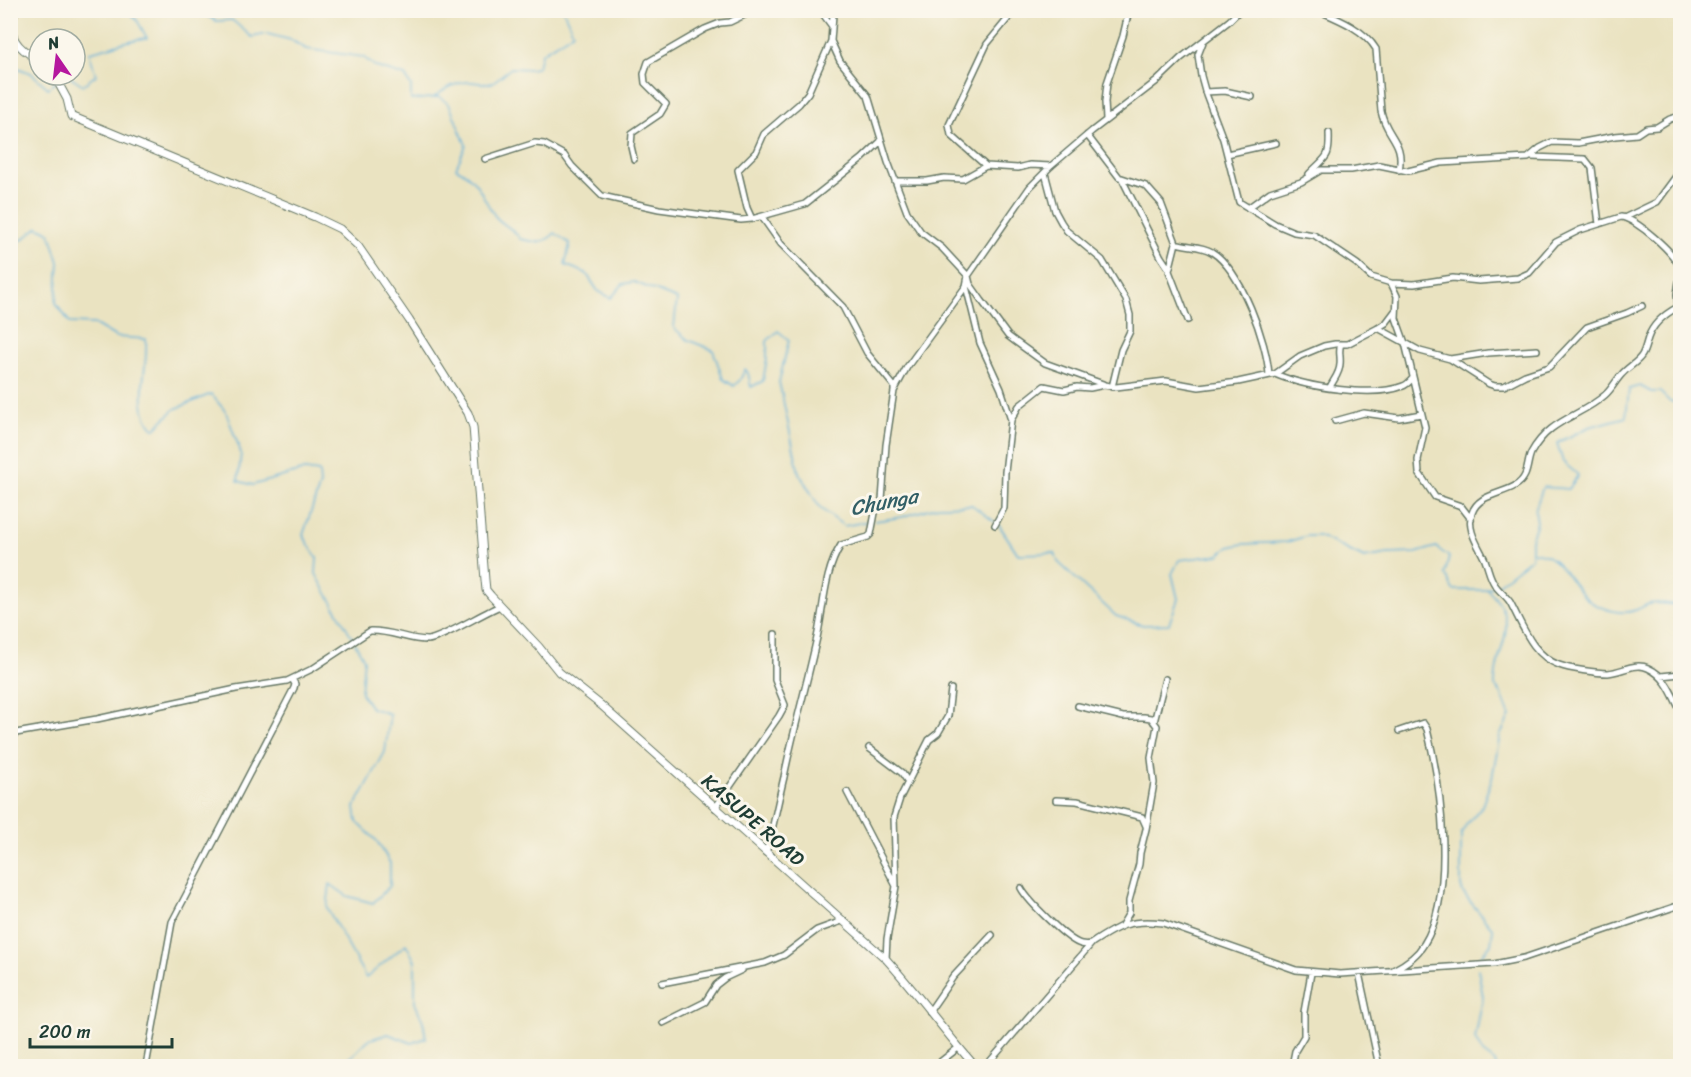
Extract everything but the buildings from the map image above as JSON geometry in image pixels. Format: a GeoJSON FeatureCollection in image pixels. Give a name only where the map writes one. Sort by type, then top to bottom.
{"type":"FeatureCollection","features":[{"type":"Feature","properties":{"kind":"street"},"geometry":{"type":"LineString","coordinates":[[15,10],[11,21],[11,32],[15,42],[27,54]]}},
{"type":"Feature","properties":{"kind":"street"},"geometry":{"type":"LineString","coordinates":[[634,159],[631,146],[632,133],[660,114],[666,104],[645,83],[644,74],[648,62],[705,29],[730,22],[755,10]]}},
{"type":"Feature","properties":{"kind":"street"},"geometry":{"type":"LineString","coordinates":[[819,10],[831,26]]}},
{"type":"Feature","properties":{"kind":"street"},"geometry":{"type":"LineString","coordinates":[[752,219],[738,170],[756,152],[764,134],[799,104],[808,93],[831,41],[831,26],[836,10]]}},
{"type":"Feature","properties":{"kind":"street"},"geometry":{"type":"LineString","coordinates":[[986,166],[951,135],[950,125],[987,44],[1015,10]]}},
{"type":"Feature","properties":{"kind":"street"},"geometry":{"type":"LineString","coordinates":[[1106,119],[1107,83],[1129,10]]}},
{"type":"Feature","properties":{"kind":"street"},"geometry":{"type":"LineString","coordinates":[[894,391],[907,367],[966,286],[968,276],[1030,187],[1087,135],[1157,81],[1181,58],[1204,42],[1240,10]]}},
{"type":"Feature","properties":{"kind":"street"},"geometry":{"type":"LineString","coordinates":[[1317,10],[1358,30],[1370,40],[1376,49],[1381,111],[1383,121],[1397,143],[1401,155],[1399,170]]}},
{"type":"Feature","properties":{"kind":"street"},"geometry":{"type":"LineString","coordinates":[[831,41],[840,61],[868,96],[881,141],[907,212],[921,232],[942,248],[968,276],[970,285],[1008,336],[1045,363],[1112,387],[1166,381],[1188,386],[1210,387],[1275,374],[1306,384],[1381,391],[1405,385],[1413,378]]}},
{"type":"Feature","properties":{"kind":"street"},"geometry":{"type":"LineString","coordinates":[[1204,42],[1198,55],[1205,92],[1227,154],[1239,202],[1275,224],[1294,232],[1314,235],[1358,264],[1371,277],[1391,283],[1414,284],[1453,278],[1479,281],[1518,278],[1529,273],[1556,242],[1599,224],[1626,217],[1658,202],[1680,171]]}},
{"type":"Feature","properties":{"kind":"street","name":"KASUPE ROAD"},"geometry":{"type":"LineString","coordinates":[[61,87],[68,99],[71,116],[315,217],[340,229],[358,246],[468,413],[473,427],[486,590],[559,672],[602,706],[886,958],[975,1066]]}},
{"type":"Feature","properties":{"kind":"street"},"geometry":{"type":"LineString","coordinates":[[1205,92],[1226,91],[1252,97]]}},
{"type":"Feature","properties":{"kind":"street"},"geometry":{"type":"LineString","coordinates":[[1529,157],[1547,144],[1578,143],[1637,134],[1646,128],[1656,127],[1680,116]]}},
{"type":"Feature","properties":{"kind":"street"},"geometry":{"type":"LineString","coordinates":[[1301,182],[1324,161],[1328,154],[1329,133]]}},
{"type":"Feature","properties":{"kind":"street"},"geometry":{"type":"LineString","coordinates":[[1087,135],[1116,173],[1122,178],[1146,186],[1158,199],[1165,211],[1176,243],[1169,269]]}},
{"type":"Feature","properties":{"kind":"street"},"geometry":{"type":"LineString","coordinates":[[485,159],[535,143],[544,144],[564,155],[602,196],[659,209],[741,220],[762,217],[805,204],[881,141]]}},
{"type":"Feature","properties":{"kind":"street"},"geometry":{"type":"LineString","coordinates":[[1227,154],[1276,143]]}},
{"type":"Feature","properties":{"kind":"street"},"geometry":{"type":"LineString","coordinates":[[1248,208],[1270,192],[1301,182],[1321,170],[1352,170],[1379,165],[1408,171],[1461,161],[1529,157],[1586,159],[1592,168],[1599,224]]}},
{"type":"Feature","properties":{"kind":"street"},"geometry":{"type":"LineString","coordinates":[[895,181],[963,179],[986,166],[1018,168],[1030,165],[1051,166]]}},
{"type":"Feature","properties":{"kind":"street"},"geometry":{"type":"LineString","coordinates":[[1045,173],[1060,222],[1067,231],[1102,260],[1126,300],[1130,315],[1130,331],[1121,350],[1112,387]]}},
{"type":"Feature","properties":{"kind":"street"},"geometry":{"type":"LineString","coordinates":[[1122,178],[1169,269],[1188,320]]}},
{"type":"Feature","properties":{"kind":"street"},"geometry":{"type":"LineString","coordinates":[[762,217],[782,244],[843,307],[867,353],[894,386],[882,500],[875,513],[873,532],[868,537],[841,545],[835,554],[779,806],[766,853]]}},
{"type":"Feature","properties":{"kind":"street"},"geometry":{"type":"LineString","coordinates":[[1626,217],[1670,252],[1676,258],[1680,269]]}},
{"type":"Feature","properties":{"kind":"street"},"geometry":{"type":"LineString","coordinates":[[1176,243],[1201,247],[1214,253],[1236,280],[1249,302],[1260,332],[1261,343],[1268,360],[1269,375]]}},
{"type":"Feature","properties":{"kind":"street"},"geometry":{"type":"LineString","coordinates":[[1470,519],[1477,505],[1489,495],[1519,483],[1526,474],[1531,454],[1540,440],[1553,427],[1601,399],[1623,372],[1641,356],[1648,336],[1661,316],[1678,307],[1677,294],[1680,275]]}},
{"type":"Feature","properties":{"kind":"street"},"geometry":{"type":"LineString","coordinates":[[1391,283],[1397,296],[1396,318],[1405,343],[1425,427],[1418,460],[1419,473],[1435,496],[1461,506],[1470,519],[1487,573],[1496,587],[1509,600],[1530,640],[1545,658],[1560,666],[1607,673],[1639,666],[1649,668],[1670,688],[1680,710]]}},
{"type":"Feature","properties":{"kind":"street"},"geometry":{"type":"LineString","coordinates":[[966,286],[980,343],[1001,389],[1011,420]]}},
{"type":"Feature","properties":{"kind":"street"},"geometry":{"type":"LineString","coordinates":[[1378,328],[1426,353],[1450,359],[1489,384],[1504,386],[1525,375],[1549,367],[1587,327],[1642,306]]}},
{"type":"Feature","properties":{"kind":"street"},"geometry":{"type":"LineString","coordinates":[[1275,374],[1307,353],[1324,346],[1347,344],[1378,328],[1386,323],[1396,309]]}},
{"type":"Feature","properties":{"kind":"street"},"geometry":{"type":"LineString","coordinates":[[1330,387],[1339,372],[1341,344]]}},
{"type":"Feature","properties":{"kind":"street"},"geometry":{"type":"LineString","coordinates":[[1450,359],[1478,354],[1537,350]]}},
{"type":"Feature","properties":{"kind":"street"},"geometry":{"type":"LineString","coordinates":[[997,522],[1004,508],[1005,472],[1014,412],[1044,386],[1064,390],[1104,385]]}},
{"type":"Feature","properties":{"kind":"street"},"geometry":{"type":"LineString","coordinates":[[1335,421],[1364,413],[1399,418],[1421,414]]}},
{"type":"Feature","properties":{"kind":"street"},"geometry":{"type":"LineString","coordinates":[[10,734],[97,719],[292,679],[312,669],[370,631],[378,630],[419,639],[433,639],[500,606]]}},
{"type":"Feature","properties":{"kind":"street"},"geometry":{"type":"LineString","coordinates":[[715,808],[785,705],[774,680],[775,634]]}},
{"type":"Feature","properties":{"kind":"street"},"geometry":{"type":"LineString","coordinates":[[1660,676],[1680,674]]}},
{"type":"Feature","properties":{"kind":"street"},"geometry":{"type":"LineString","coordinates":[[146,1066],[172,922],[294,688],[295,684],[292,679]]}},
{"type":"Feature","properties":{"kind":"street"},"geometry":{"type":"LineString","coordinates":[[1154,722],[1165,679]]}},
{"type":"Feature","properties":{"kind":"street"},"geometry":{"type":"LineString","coordinates":[[886,958],[896,886],[894,817],[929,740],[938,733],[948,716],[951,689]]}},
{"type":"Feature","properties":{"kind":"street"},"geometry":{"type":"LineString","coordinates":[[1078,706],[1124,717],[1144,717],[1157,726],[1151,758],[1154,783],[1146,828],[1129,901],[1129,913],[1121,926]]}},
{"type":"Feature","properties":{"kind":"street"},"geometry":{"type":"LineString","coordinates":[[1389,972],[1404,964],[1424,945],[1443,885],[1439,785],[1427,729],[1423,723],[1399,731]]}},
{"type":"Feature","properties":{"kind":"street"},"geometry":{"type":"LineString","coordinates":[[869,748],[902,773],[908,782]]}},
{"type":"Feature","properties":{"kind":"street"},"geometry":{"type":"LineString","coordinates":[[847,792],[896,886]]}},
{"type":"Feature","properties":{"kind":"street"},"geometry":{"type":"LineString","coordinates":[[1056,800],[1077,801],[1142,818],[1146,828]]}},
{"type":"Feature","properties":{"kind":"street"},"geometry":{"type":"LineString","coordinates":[[1021,888],[1037,908],[1074,941],[1082,945],[1092,944]]}},
{"type":"Feature","properties":{"kind":"street"},"geometry":{"type":"LineString","coordinates":[[986,1066],[1092,944],[1110,931],[1141,921],[1163,923],[1296,970],[1311,973],[1359,973],[1475,967],[1514,960],[1680,905]]}},
{"type":"Feature","properties":{"kind":"street"},"geometry":{"type":"LineString","coordinates":[[663,1023],[705,1002],[716,985],[725,978],[777,958],[817,930],[842,921]]}},
{"type":"Feature","properties":{"kind":"street"},"geometry":{"type":"LineString","coordinates":[[929,1012],[953,977],[992,935]]}},
{"type":"Feature","properties":{"kind":"street"},"geometry":{"type":"LineString","coordinates":[[662,983],[749,967]]}},
{"type":"Feature","properties":{"kind":"street"},"geometry":{"type":"LineString","coordinates":[[1292,1066],[1295,1051],[1304,1036],[1304,1012],[1311,973]]}},
{"type":"Feature","properties":{"kind":"street"},"geometry":{"type":"LineString","coordinates":[[1359,973],[1379,1066]]}},
{"type":"Feature","properties":{"kind":"street"},"geometry":{"type":"LineString","coordinates":[[935,1066],[958,1048]]}},
{"type":"Feature","properties":{"kind":"waterway","name":"Chunga"},"geometry":{"type":"LineString","coordinates":[[87,82],[96,75],[89,52],[147,38],[137,20],[126,10]]}},
{"type":"Feature","properties":{"kind":"waterway","name":"Chunga"},"geometry":{"type":"LineString","coordinates":[[197,10],[216,21],[232,20],[252,37],[267,34],[291,40],[306,49],[363,57],[376,67],[405,76],[411,86],[411,100],[439,97],[449,104],[466,145],[456,168],[475,183],[498,219],[515,232],[520,239],[543,241],[555,233],[570,244],[565,265],[586,273],[598,291],[611,298],[623,284],[634,282],[677,299],[674,328],[688,340],[713,350],[723,379],[734,386],[745,369],[751,387],[763,381],[767,341],[778,331],[789,340],[779,382],[799,473],[820,508],[844,526],[870,521]]}},
{"type":"Feature","properties":{"kind":"waterway"},"geometry":{"type":"LineString","coordinates":[[433,98],[456,84],[492,83],[511,68],[538,67],[541,54],[573,32],[563,10]]}},
{"type":"Feature","properties":{"kind":"waterway","name":"Chunga"},"geometry":{"type":"LineString","coordinates":[[10,65],[27,71]]}},
{"type":"Feature","properties":{"kind":"waterway"},"geometry":{"type":"LineString","coordinates":[[10,239],[22,240],[38,227],[50,233],[59,262],[56,303],[70,323],[94,324],[116,337],[146,339],[144,410],[147,420],[154,429],[175,409],[211,394],[226,412],[241,453],[238,481],[253,485],[305,470],[319,472],[320,485],[303,535],[317,558],[316,574],[353,639]]}},
{"type":"Feature","properties":{"kind":"waterway","name":"Chunga"},"geometry":{"type":"LineString","coordinates":[[1497,585],[1531,558],[1531,540],[1537,522],[1535,510],[1543,487],[1569,489],[1578,475],[1563,462],[1557,443],[1589,427],[1626,417],[1629,389],[1640,386],[1651,392],[1660,392],[1669,401],[1680,403]]}},
{"type":"Feature","properties":{"kind":"waterway","name":"Chunga"},"geometry":{"type":"LineString","coordinates":[[875,521],[902,517],[938,506],[972,505],[995,522]]}},
{"type":"Feature","properties":{"kind":"waterway","name":"Chunga"},"geometry":{"type":"LineString","coordinates":[[999,525],[1018,554],[1055,553],[1058,562],[1116,616],[1143,625],[1169,624],[1178,599],[1172,574],[1179,560],[1219,555],[1229,547],[1243,544],[1287,542],[1307,536],[1319,536],[1364,558],[1416,553],[1436,547],[1449,557],[1445,574],[1453,590],[1482,590],[1492,587]]}},
{"type":"Feature","properties":{"kind":"waterway"},"geometry":{"type":"LineString","coordinates":[[1531,552],[1552,559],[1587,599],[1606,609],[1626,612],[1652,603],[1680,606]]}},
{"type":"Feature","properties":{"kind":"waterway"},"geometry":{"type":"LineString","coordinates":[[1478,959],[1491,944],[1493,929],[1463,893],[1461,834],[1482,806],[1492,778],[1500,735],[1510,716],[1502,695],[1495,686],[1506,625],[1498,602],[1487,589]]}},
{"type":"Feature","properties":{"kind":"waterway"},"geometry":{"type":"LineString","coordinates":[[342,1066],[368,1040],[388,1034],[412,1043],[426,1038],[423,1021],[415,1003],[415,961],[406,944],[366,978],[327,908],[330,884],[347,896],[373,903],[390,886],[390,863],[377,841],[357,822],[355,807],[385,752],[390,714],[371,708],[361,693],[364,659],[355,643]]}},
{"type":"Feature","properties":{"kind":"waterway"},"geometry":{"type":"LineString","coordinates":[[1478,969],[1483,997],[1475,1039],[1483,1053],[1495,1062],[1496,1066]]}}]}
